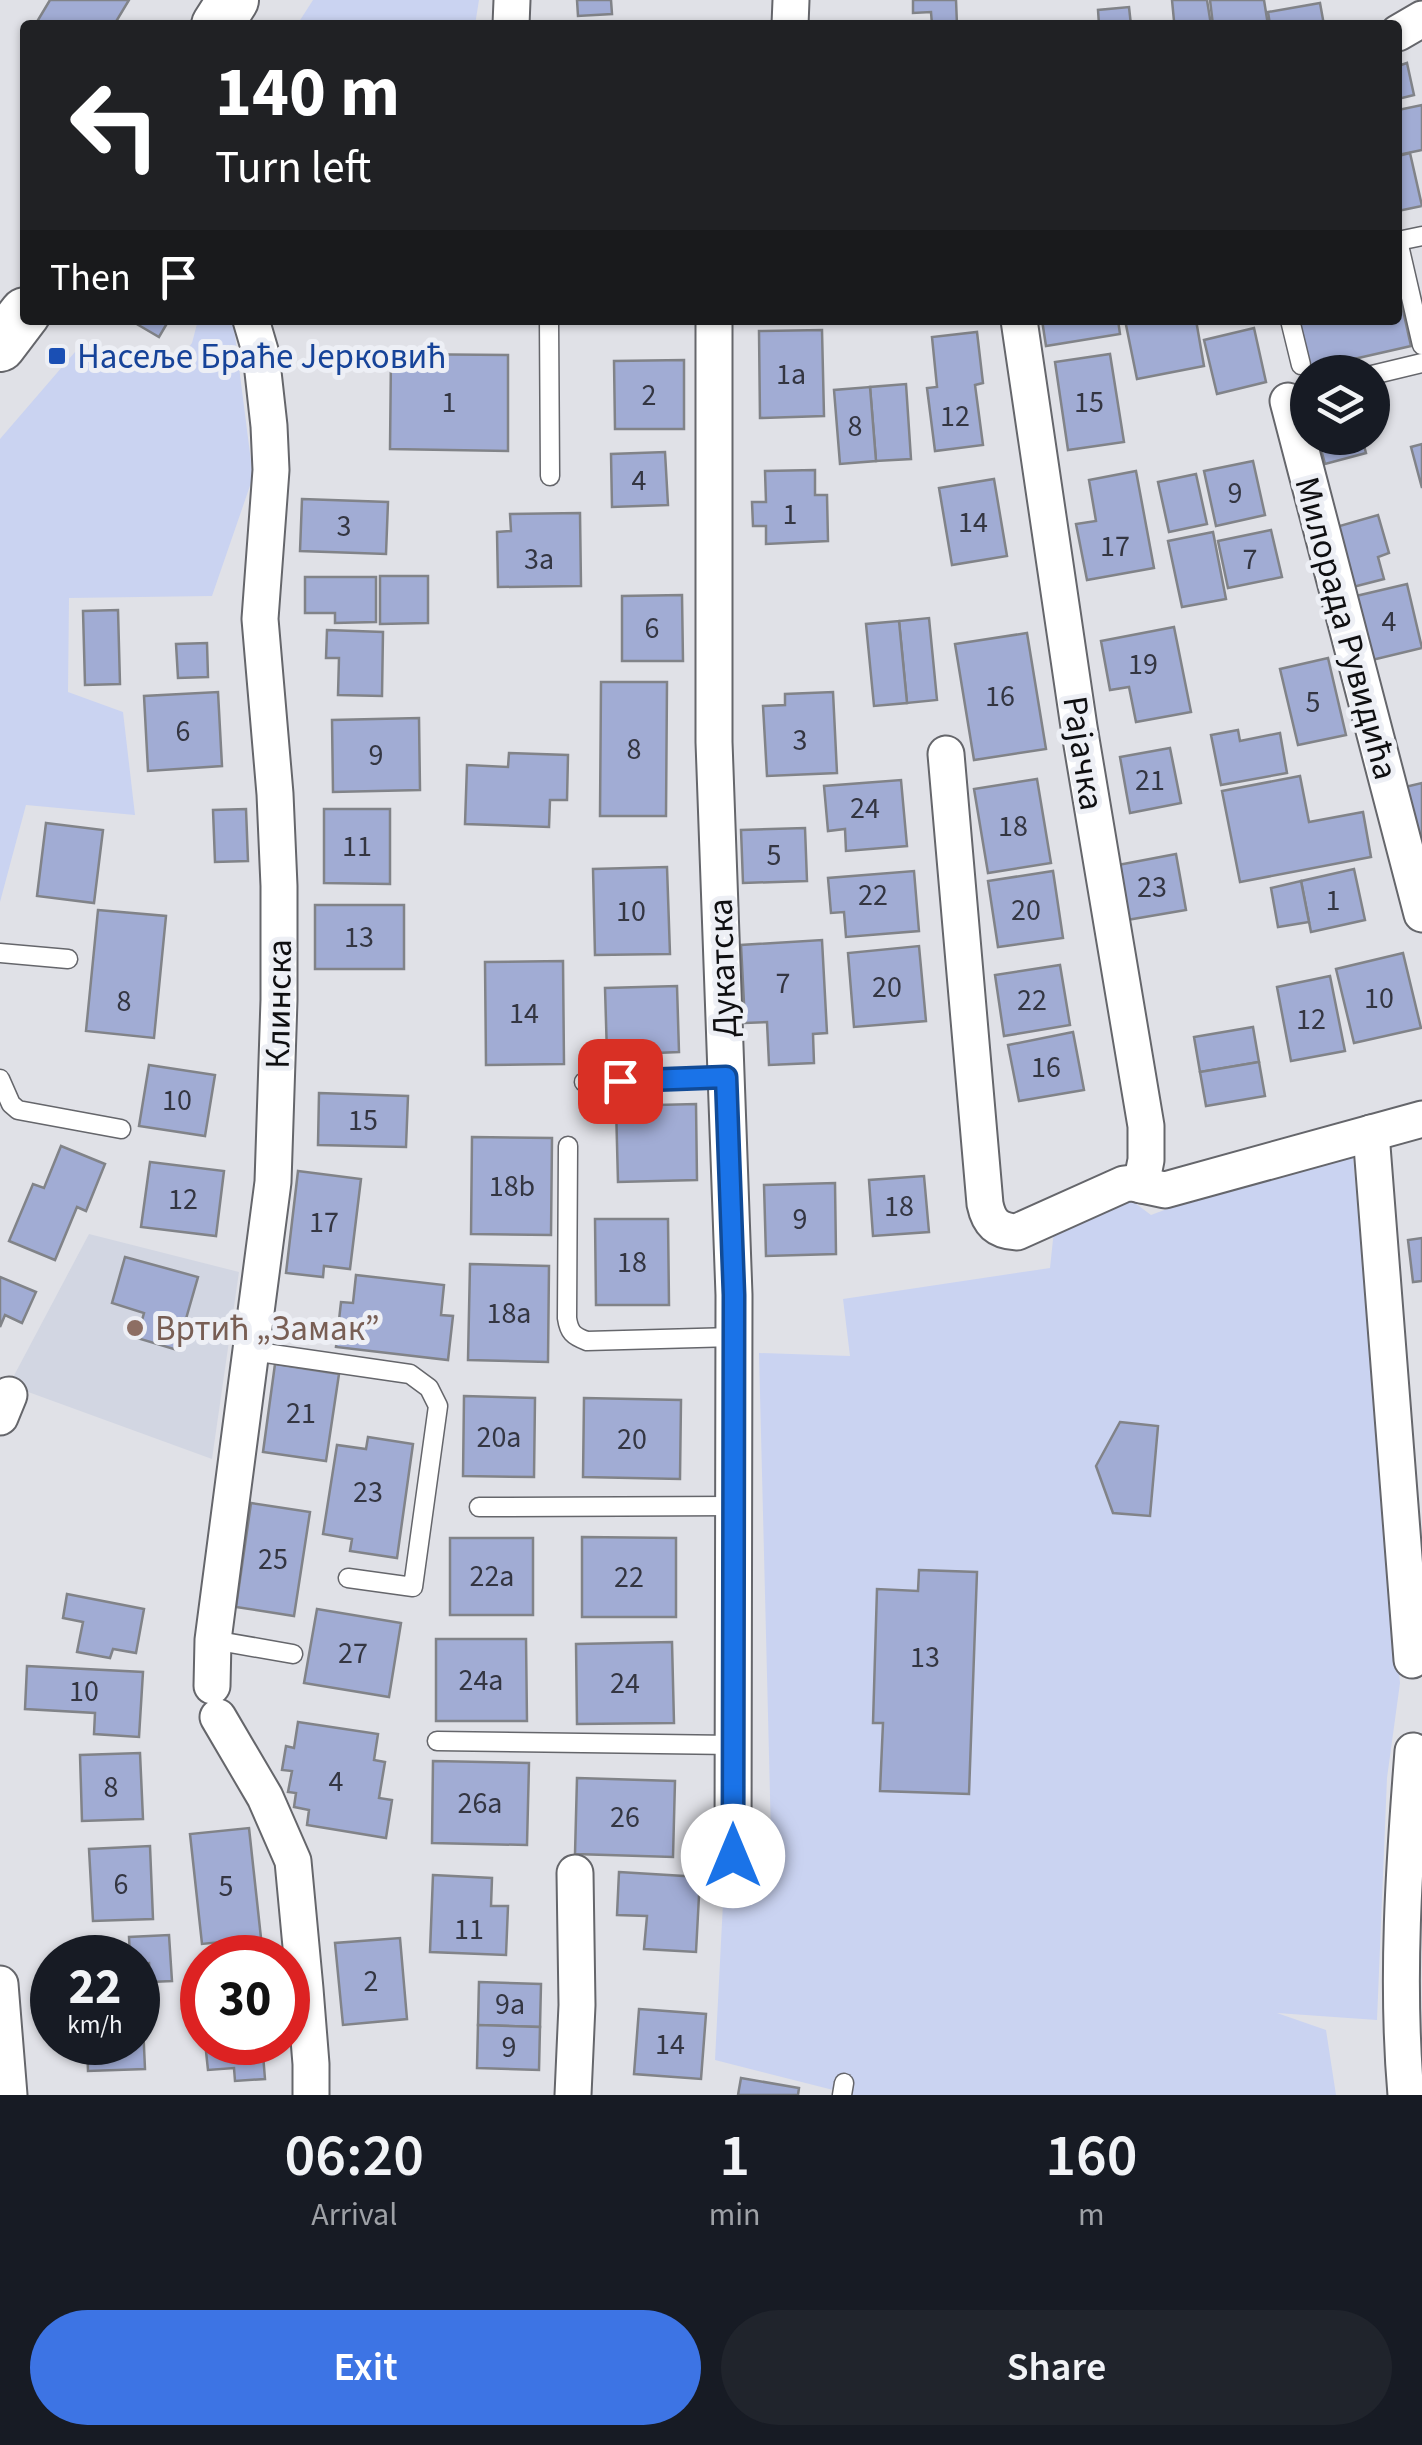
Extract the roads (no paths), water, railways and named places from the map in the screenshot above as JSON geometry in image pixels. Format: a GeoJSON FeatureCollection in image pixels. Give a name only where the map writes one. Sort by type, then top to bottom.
{"type":"FeatureCollection","features":[{"type":"Feature","properties":{"kind":"main road"},"geometry":{"type":"LineString","coordinates":[[0,346],[20,320]]}},
{"type":"Feature","properties":{"kind":"street","name":"Клинска"},"geometry":{"type":"LineString","coordinates":[[252,325],[261,354],[269,426],[269,503],[260,619],[275,794],[279,1000],[273,1182],[213,1640],[215,1702],[293,1861],[311,2095]]}},
{"type":"Feature","properties":{"kind":"street","name":"Дукатска"},"geometry":{"type":"LineString","coordinates":[[714,325],[714,742],[734,1337],[733,1856]]}},
{"type":"Feature","properties":{"kind":"street","name":"Рајачка"},"geometry":{"type":"LineString","coordinates":[[1020,325],[1078,727],[1146,1126],[1142,1186]]}},
{"type":"Feature","properties":{"kind":"street","name":"Милорада Рувидића"},"geometry":{"type":"LineString","coordinates":[[1288,401],[1422,914]]}},
{"type":"Feature","properties":{"kind":"street"},"geometry":{"type":"LineString","coordinates":[[946,754],[987,1214],[994,1226],[1017,1232],[1124,1184],[1164,1190],[1422,1119]]}},
{"type":"Feature","properties":{"kind":"street"},"geometry":{"type":"LineString","coordinates":[[1371,1133],[1412,1660]]}},
{"type":"Feature","properties":{"kind":"street"},"geometry":{"type":"LineString","coordinates":[[1406,2095],[1400,2011],[1404,1866],[1413,1752]]}},
{"type":"Feature","properties":{"kind":"street"},"geometry":{"type":"LineString","coordinates":[[573,2095],[577,2004],[575,1873]]}},
{"type":"Feature","properties":{"kind":"street"},"geometry":{"type":"LineString","coordinates":[[0,1984],[9,2095]]}},
{"type":"Feature","properties":{"kind":"lane"},"geometry":{"type":"LineString","coordinates":[[1402,258],[1422,345]]}},
{"type":"Feature","properties":{"kind":"lane"},"geometry":{"type":"LineString","coordinates":[[549,325],[550,476]]}},
{"type":"Feature","properties":{"kind":"lane"},"geometry":{"type":"LineString","coordinates":[[1291,325],[1299,355]]}},
{"type":"Feature","properties":{"kind":"lane"},"geometry":{"type":"LineString","coordinates":[[1390,371],[1422,363]]}},
{"type":"Feature","properties":{"kind":"lane"},"geometry":{"type":"LineString","coordinates":[[0,953],[68,959]]}},
{"type":"Feature","properties":{"kind":"lane"},"geometry":{"type":"LineString","coordinates":[[584,1082],[726,1077]]}},
{"type":"Feature","properties":{"kind":"lane"},"geometry":{"type":"LineString","coordinates":[[0,1079],[11,1104],[18,1110],[121,1129]]}},
{"type":"Feature","properties":{"kind":"lane"},"geometry":{"type":"LineString","coordinates":[[568,1146],[568,1329],[586,1342],[734,1337]]}},
{"type":"Feature","properties":{"kind":"lane"},"geometry":{"type":"LineString","coordinates":[[252,1351],[410,1374],[429,1388],[438,1406],[414,1586],[348,1578]]}},
{"type":"Feature","properties":{"kind":"lane"},"geometry":{"type":"LineString","coordinates":[[479,1507],[734,1506]]}},
{"type":"Feature","properties":{"kind":"lane"},"geometry":{"type":"LineString","coordinates":[[213,1640],[293,1654]]}},
{"type":"Feature","properties":{"kind":"lane"},"geometry":{"type":"LineString","coordinates":[[437,1741],[733,1744]]}},
{"type":"Feature","properties":{"kind":"place","name":"Насеље Браће Јерковић"},"geometry":{"type":"Point","coordinates":[57,356]}},
{"type":"Feature","properties":{"kind":"place","name":"Вртић „Замак”"},"geometry":{"type":"Point","coordinates":[135,1328]}}]}
